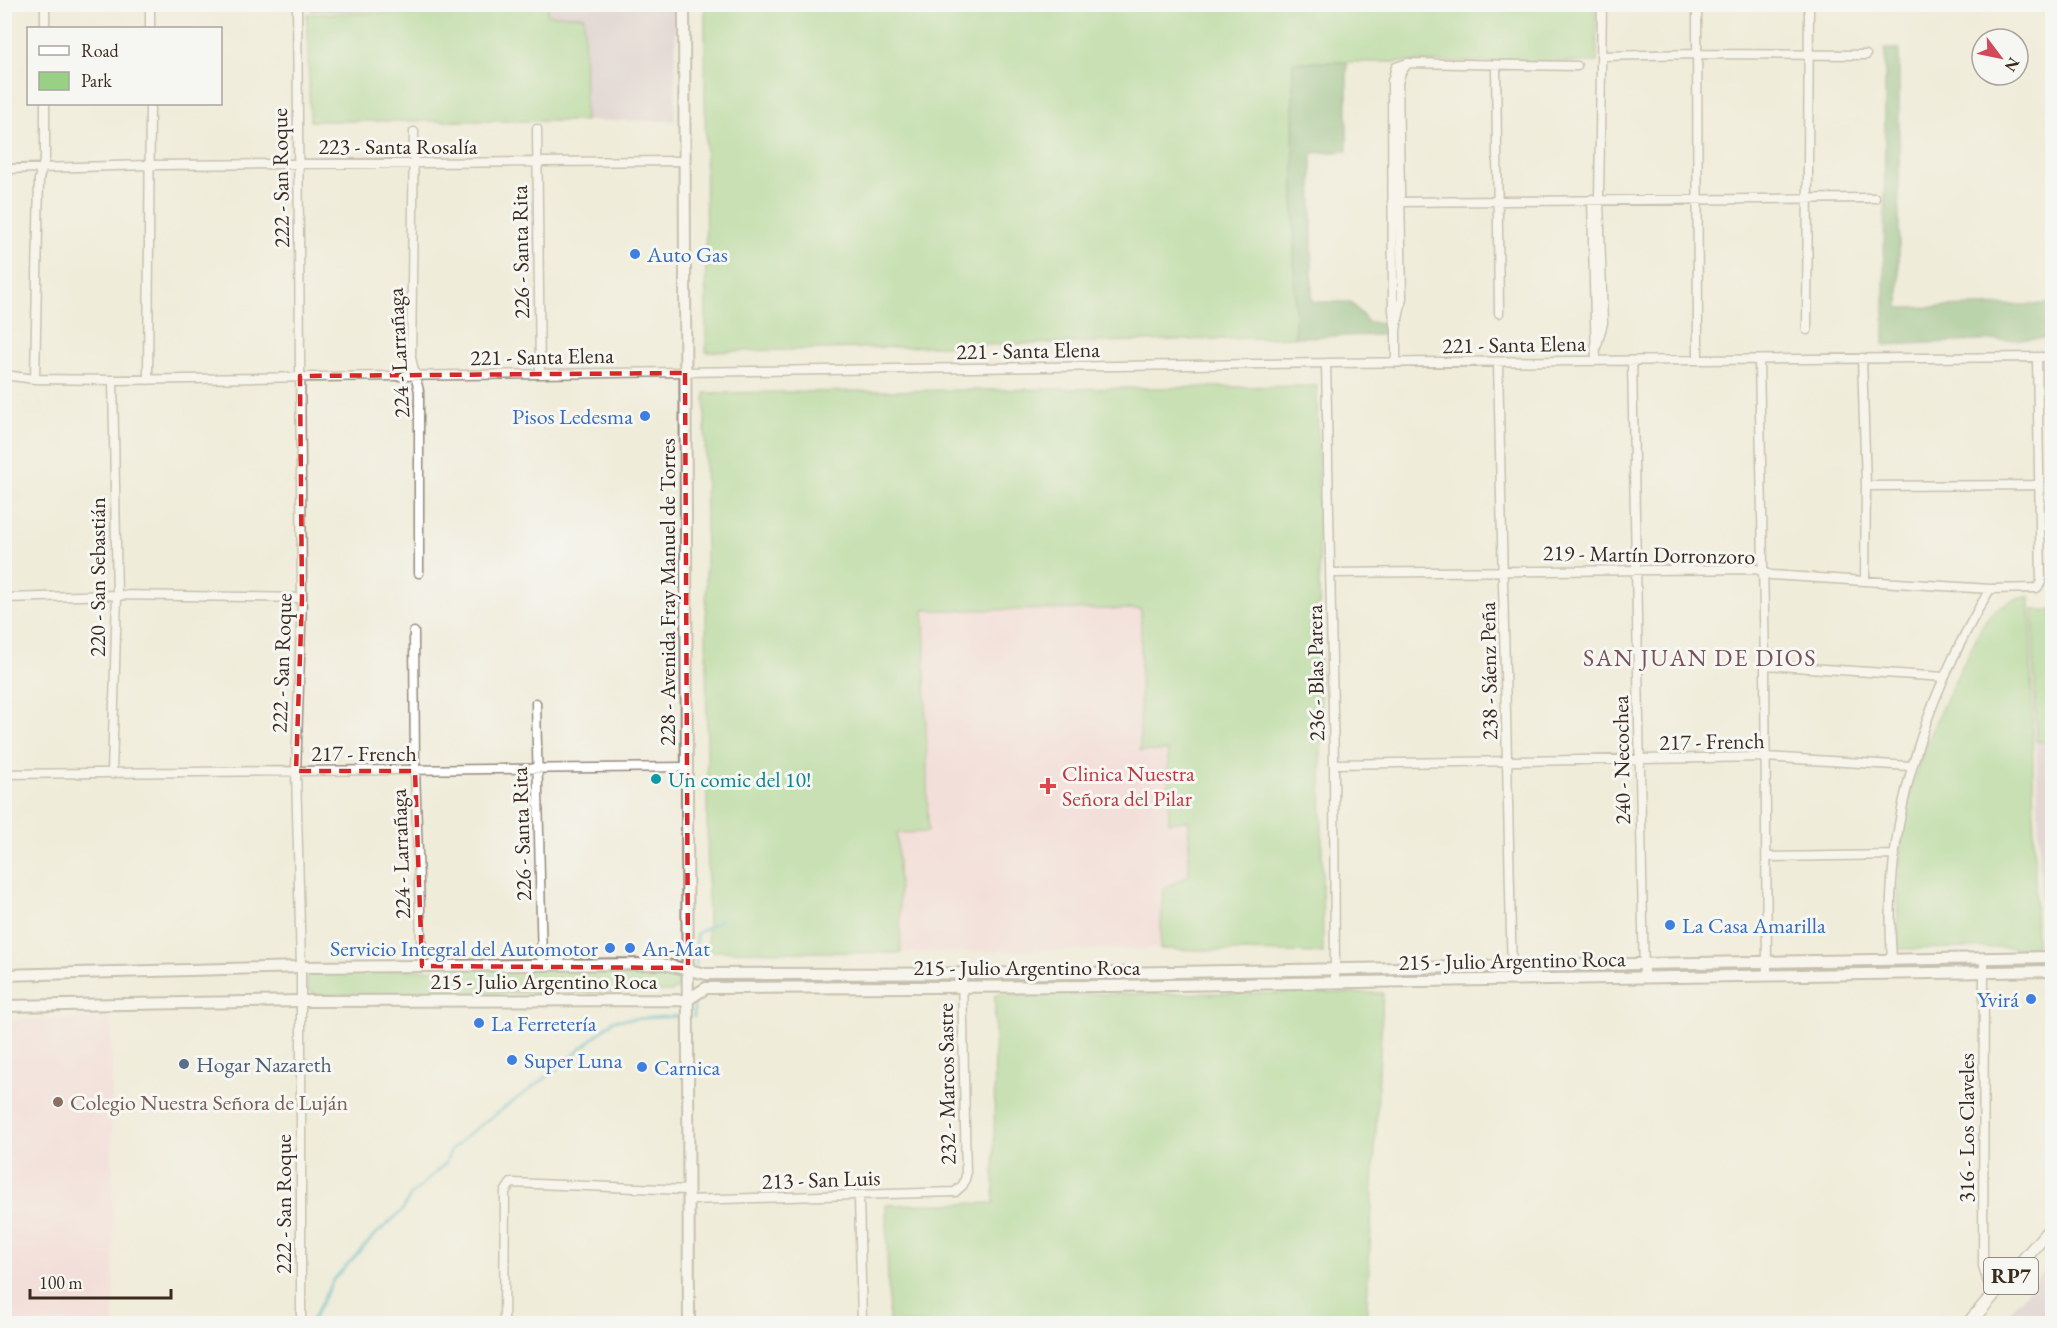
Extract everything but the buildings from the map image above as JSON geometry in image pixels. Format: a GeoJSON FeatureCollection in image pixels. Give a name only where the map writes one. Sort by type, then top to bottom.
{"type":"FeatureCollection","features":[{"type":"Feature","properties":{"kind":"main road","name":"RP7"},"geometry":{"type":"LineString","coordinates":[[1976,1320],[1995,1293],[2052,1227]]}},
{"type":"Feature","properties":{"kind":"street"},"geometry":{"type":"LineString","coordinates":[[45,4],[45,27]]}},
{"type":"Feature","properties":{"kind":"street"},"geometry":{"type":"LineString","coordinates":[[150,4],[150,27]]}},
{"type":"Feature","properties":{"kind":"street","name":"222 - San Roque"},"geometry":{"type":"LineString","coordinates":[[297,4],[302,598],[296,771],[301,967],[301,1323]]}},
{"type":"Feature","properties":{"kind":"street","name":"228 - Avenida Fray Manuel de Torres"},"geometry":{"type":"LineString","coordinates":[[684,4],[689,1323]]}},
{"type":"Feature","properties":{"kind":"street"},"geometry":{"type":"LineString","coordinates":[[1596,362],[1597,345],[1603,323],[1595,199],[1602,4]]}},
{"type":"Feature","properties":{"kind":"street"},"geometry":{"type":"LineString","coordinates":[[1697,4],[1698,360]]}},
{"type":"Feature","properties":{"kind":"street"},"geometry":{"type":"LineString","coordinates":[[1807,330],[1809,4]]}},
{"type":"Feature","properties":{"kind":"street"},"geometry":{"type":"LineString","coordinates":[[1601,56],[1866,55]]}},
{"type":"Feature","properties":{"kind":"street"},"geometry":{"type":"LineString","coordinates":[[1396,363],[1396,330],[1402,298],[1396,201],[1398,83],[1401,72],[1408,63],[1577,66]]}},
{"type":"Feature","properties":{"kind":"street"},"geometry":{"type":"LineString","coordinates":[[1496,65],[1499,313]]}},
{"type":"Feature","properties":{"kind":"street"},"geometry":{"type":"LineString","coordinates":[[35,379],[39,179],[45,158],[45,105]]}},
{"type":"Feature","properties":{"kind":"street"},"geometry":{"type":"LineString","coordinates":[[148,380],[150,105]]}},
{"type":"Feature","properties":{"kind":"street","name":"226 - Santa Rita"},"geometry":{"type":"LineString","coordinates":[[537,129],[540,374]]}},
{"type":"Feature","properties":{"kind":"street","name":"224 - Larrañaga"},"geometry":{"type":"LineString","coordinates":[[414,132],[411,358],[419,391],[419,573]]}},
{"type":"Feature","properties":{"kind":"street","name":"223 - Santa Rosalía"},"geometry":{"type":"LineString","coordinates":[[4,169],[150,165],[413,165],[684,161]]}},
{"type":"Feature","properties":{"kind":"street"},"geometry":{"type":"LineString","coordinates":[[1396,201],[1875,198]]}},
{"type":"Feature","properties":{"kind":"street"},"geometry":{"type":"LineString","coordinates":[[1866,486],[2039,485],[2037,357]]}},
{"type":"Feature","properties":{"kind":"street","name":"221 - Santa Elena"},"geometry":{"type":"LineString","coordinates":[[4,375],[35,379],[113,381],[300,376],[685,373],[1326,363],[2052,357]]}},
{"type":"Feature","properties":{"kind":"street"},"geometry":{"type":"LineString","coordinates":[[1863,358],[1866,486],[1865,579]]}},
{"type":"Feature","properties":{"kind":"street"},"geometry":{"type":"LineString","coordinates":[[1759,360],[1764,572],[1767,976]]}},
{"type":"Feature","properties":{"kind":"street","name":"240 - Necochea"},"geometry":{"type":"LineString","coordinates":[[1632,361],[1644,978]]}},
{"type":"Feature","properties":{"kind":"street","name":"236 - Blas Parera"},"geometry":{"type":"LineString","coordinates":[[1326,363],[1332,573],[1335,983]]}},
{"type":"Feature","properties":{"kind":"street","name":"238 - Sáenz Peña"},"geometry":{"type":"LineString","coordinates":[[1498,363],[1505,571],[1512,979]]}},
{"type":"Feature","properties":{"kind":"street","name":"220 - San Sebastián"},"geometry":{"type":"LineString","coordinates":[[112,774],[117,595],[113,381]]}},
{"type":"Feature","properties":{"kind":"street","name":"219 - Martín Dorronzoro"},"geometry":{"type":"LineString","coordinates":[[1332,573],[1756,569],[1764,572],[1990,589],[2037,588],[2041,582],[2039,485]]}},
{"type":"Feature","properties":{"kind":"street"},"geometry":{"type":"LineString","coordinates":[[1892,960],[1890,917],[1895,855],[1910,766],[1944,677],[1990,589]]}},
{"type":"Feature","properties":{"kind":"street"},"geometry":{"type":"LineString","coordinates":[[4,598],[117,595],[302,598]]}},
{"type":"Feature","properties":{"kind":"street","name":"224 - Larrañaga"},"geometry":{"type":"LineString","coordinates":[[414,632],[415,771],[422,966]]}},
{"type":"Feature","properties":{"kind":"street"},"geometry":{"type":"LineString","coordinates":[[1765,665],[1944,677]]}},
{"type":"Feature","properties":{"kind":"street","name":"226 - Santa Rita"},"geometry":{"type":"LineString","coordinates":[[536,703],[542,965]]}},
{"type":"Feature","properties":{"kind":"street","name":"217 - French"},"geometry":{"type":"LineString","coordinates":[[1334,764],[1765,757],[1910,766]]}},
{"type":"Feature","properties":{"kind":"street","name":"217 - French"},"geometry":{"type":"LineString","coordinates":[[4,774],[688,767]]}},
{"type":"Feature","properties":{"kind":"street"},"geometry":{"type":"LineString","coordinates":[[1767,857],[1895,855]]}},
{"type":"Feature","properties":{"kind":"street","name":"215 - Julio Argentino Roca"},"geometry":{"type":"LineString","coordinates":[[4,975],[301,967],[663,964],[706,974],[1336,969],[2052,957]]}},
{"type":"Feature","properties":{"kind":"street","name":"316 - Los Claveles"},"geometry":{"type":"LineString","coordinates":[[1984,959],[1983,1266],[1987,1280],[1995,1293]]}},
{"type":"Feature","properties":{"kind":"street","name":"215 - Julio Argentino Roca"},"geometry":{"type":"LineString","coordinates":[[4,1006],[301,1001],[687,1000],[706,988],[1335,983],[2052,971]]}},
{"type":"Feature","properties":{"kind":"street","name":"232 - Marcos Sastre"},"geometry":{"type":"LineString","coordinates":[[955,1192],[963,1185],[966,1176],[962,972]]}},
{"type":"Feature","properties":{"kind":"street","name":"213 - San Luis"},"geometry":{"type":"LineString","coordinates":[[504,1323],[505,1192],[511,1183],[688,1195],[859,1196],[955,1192]]}},
{"type":"Feature","properties":{"kind":"street"},"geometry":{"type":"LineString","coordinates":[[859,1196],[862,1323]]}},
{"type":"Feature","properties":{"kind":"highlighted area"},"geometry":{"type":"Polygon","coordinates":[[[685,373],[688,968],[422,966],[415,771],[296,771],[302,598],[300,376],[685,373]]]}},
{"type":"Feature","properties":{"kind":"shaded area"},"geometry":{"type":"Polygon","coordinates":[[[547,5],[676,5],[675,121],[585,121],[584,16],[548,15],[547,5]]]}},
{"type":"Feature","properties":{"kind":"shaded area","name":"Clinica Nuestra Señora del Pilar"},"geometry":{"type":"Polygon","coordinates":[[[1141,609],[1140,750],[1168,751],[1169,821],[1189,821],[1189,876],[1163,888],[1160,949],[901,953],[897,832],[928,832],[924,610],[1141,609]]]}},
{"type":"Feature","properties":{"kind":"shaded area"},"geometry":{"type":"Polygon","coordinates":[[[2036,741],[2052,741],[2052,947],[2042,948],[2036,741]]]}},
{"type":"Feature","properties":{"kind":"shaded area","name":"Colegio Nuestra Señora de Luján"},"geometry":{"type":"Polygon","coordinates":[[[111,1017],[114,1323],[5,1323],[5,1020],[111,1017]]]}},
{"type":"Feature","properties":{"kind":"shaded area"},"geometry":{"type":"Polygon","coordinates":[[[2052,1262],[2052,1323],[2007,1323],[2007,1315],[2052,1262]]]}},
{"type":"Feature","properties":{"kind":"green space"},"geometry":{"type":"Polygon","coordinates":[[[312,4],[479,4],[479,9],[312,10],[312,4]]]}},
{"type":"Feature","properties":{"kind":"green space"},"geometry":{"type":"Polygon","coordinates":[[[547,4],[548,15],[584,16],[585,121],[310,121],[307,14],[489,11],[489,5],[547,4]]]}},
{"type":"Feature","properties":{"kind":"green space"},"geometry":{"type":"Polygon","coordinates":[[[1006,4],[1596,5],[1597,62],[1293,62],[1295,337],[706,352],[705,6],[1005,7],[1006,4]]]}},
{"type":"Feature","properties":{"kind":"green space"},"geometry":{"type":"Polygon","coordinates":[[[1885,49],[1899,49],[1899,308],[2052,304],[2052,338],[1884,345],[1885,49]]]}},
{"type":"Feature","properties":{"kind":"green space"},"geometry":{"type":"Polygon","coordinates":[[[1293,62],[1347,62],[1347,151],[1312,153],[1312,302],[1351,302],[1368,322],[1386,323],[1387,335],[1295,337],[1293,62]]]}},
{"type":"Feature","properties":{"kind":"green space"},"geometry":{"type":"Polygon","coordinates":[[[1317,386],[1323,953],[1160,949],[1163,888],[1189,876],[1189,821],[1169,822],[1168,751],[1140,751],[1141,609],[924,610],[928,832],[897,833],[901,953],[708,951],[705,393],[1317,386]]]}},
{"type":"Feature","properties":{"kind":"green space"},"geometry":{"type":"Polygon","coordinates":[[[2030,596],[2036,947],[1898,949],[1898,885],[1904,821],[1923,752],[1942,707],[1984,622],[2001,606],[2030,596]]]}},
{"type":"Feature","properties":{"kind":"green space"},"geometry":{"type":"Polygon","coordinates":[[[2033,610],[2052,610],[2052,741],[2036,741],[2033,610]]]}},
{"type":"Feature","properties":{"kind":"green space"},"geometry":{"type":"Polygon","coordinates":[[[666,967],[677,971],[681,977],[678,988],[671,992],[317,995],[307,989],[307,977],[315,971],[666,967]]]}},
{"type":"Feature","properties":{"kind":"green space"},"geometry":{"type":"Polygon","coordinates":[[[1383,993],[1366,1323],[889,1323],[886,1205],[994,1203],[995,994],[1383,993]]]}},
{"type":"Feature","properties":{"kind":"waterway"},"geometry":{"type":"LineString","coordinates":[[696,966],[696,934],[721,920]]}},
{"type":"Feature","properties":{"kind":"waterway"},"geometry":{"type":"LineString","coordinates":[[694,1000],[694,1017]]}},
{"type":"Feature","properties":{"kind":"waterway"},"geometry":{"type":"LineString","coordinates":[[310,1324],[334,1279],[374,1236],[402,1211],[410,1196],[445,1164],[451,1150],[471,1132],[559,1068],[614,1020],[680,1016]]}},
{"type":"Feature","properties":{"kind":"place","name":"Auto Gas"},"geometry":{"type":"Point","coordinates":[635,254]}},
{"type":"Feature","properties":{"kind":"place","name":"Pisos Ledesma"},"geometry":{"type":"Point","coordinates":[645,416]}},
{"type":"Feature","properties":{"kind":"place","name":"Un comic del 10!"},"geometry":{"type":"Point","coordinates":[656,779]}},
{"type":"Feature","properties":{"kind":"place","name":"Clinica Nuestra Señora del Pilar"},"geometry":{"type":"Point","coordinates":[1048,786]}},
{"type":"Feature","properties":{"kind":"place","name":"La Casa Amarilla"},"geometry":{"type":"Point","coordinates":[1670,925]}},
{"type":"Feature","properties":{"kind":"place","name":"Servicio Integral del Automotor"},"geometry":{"type":"Point","coordinates":[610,948]}},
{"type":"Feature","properties":{"kind":"place","name":"An-Mat"},"geometry":{"type":"Point","coordinates":[630,948]}},
{"type":"Feature","properties":{"kind":"place","name":"Yvirá"},"geometry":{"type":"Point","coordinates":[2031,999]}},
{"type":"Feature","properties":{"kind":"place","name":"La Ferretería"},"geometry":{"type":"Point","coordinates":[479,1023]}},
{"type":"Feature","properties":{"kind":"place","name":"Super Luna"},"geometry":{"type":"Point","coordinates":[512,1060]}},
{"type":"Feature","properties":{"kind":"place","name":"Hogar Nazareth"},"geometry":{"type":"Point","coordinates":[184,1064]}},
{"type":"Feature","properties":{"kind":"place","name":"Carnica"},"geometry":{"type":"Point","coordinates":[642,1067]}},
{"type":"Feature","properties":{"kind":"place","name":"Colegio Nuestra Señora de Luján"},"geometry":{"type":"Point","coordinates":[58,1102]}},
{"type":"Feature","properties":{"kind":"district","name":"SAN JUAN DE DIOS"},"geometry":{"type":"Point","coordinates":[1700,658]}}]}
